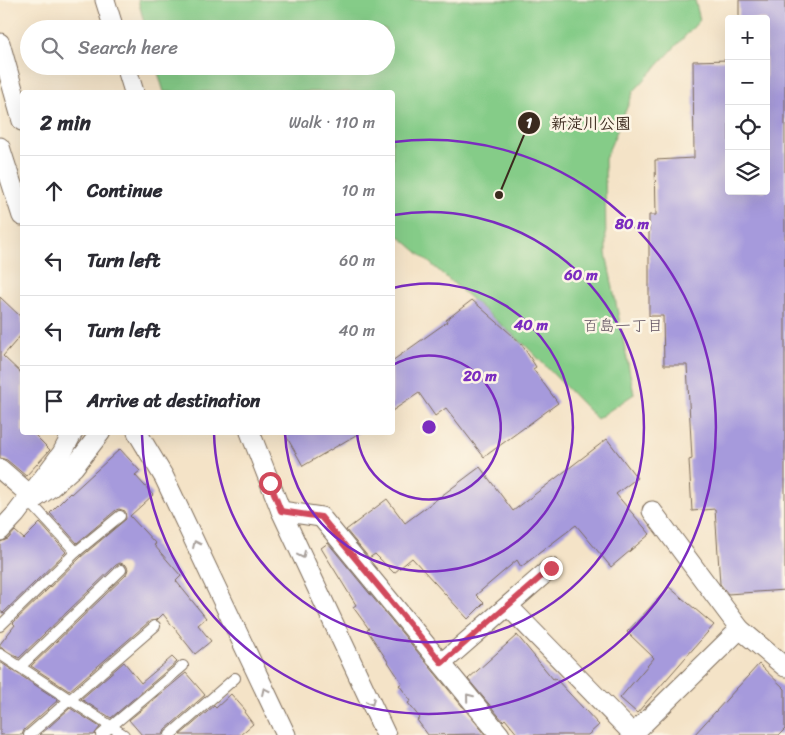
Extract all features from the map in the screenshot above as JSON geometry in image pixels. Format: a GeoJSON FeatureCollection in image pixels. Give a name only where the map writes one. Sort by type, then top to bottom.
{"type":"FeatureCollection","features":[{"type":"Feature","properties":{"kind":"street"},"geometry":{"type":"LineString","coordinates":[[105,0],[111,20]]}},
{"type":"Feature","properties":{"kind":"street"},"geometry":{"type":"LineString","coordinates":[[0,43],[20,114]]}},
{"type":"Feature","properties":{"kind":"street"},"geometry":{"type":"LineString","coordinates":[[129,75],[133,90]]}},
{"type":"Feature","properties":{"kind":"street"},"geometry":{"type":"LineString","coordinates":[[0,148],[20,210]]}},
{"type":"Feature","properties":{"kind":"street"},"geometry":{"type":"LineString","coordinates":[[0,531],[25,503],[62,453],[71,435]]}},
{"type":"Feature","properties":{"kind":"street"},"geometry":{"type":"LineString","coordinates":[[25,503],[50,488],[74,467],[99,435]]}},
{"type":"Feature","properties":{"kind":"street"},"geometry":{"type":"LineString","coordinates":[[139,435],[164,476],[286,735]]}},
{"type":"Feature","properties":{"kind":"street"},"geometry":{"type":"LineString","coordinates":[[251,435],[281,511],[386,735]]}},
{"type":"Feature","properties":{"kind":"street"},"geometry":{"type":"LineString","coordinates":[[0,469],[25,503]]}},
{"type":"Feature","properties":{"kind":"street"},"geometry":{"type":"LineString","coordinates":[[281,511],[321,517],[500,735]]}},
{"type":"Feature","properties":{"kind":"street"},"geometry":{"type":"LineString","coordinates":[[652,511],[740,630],[785,667]]}},
{"type":"Feature","properties":{"kind":"street"},"geometry":{"type":"LineString","coordinates":[[442,663],[551,568]]}},
{"type":"Feature","properties":{"kind":"street"},"geometry":{"type":"LineString","coordinates":[[508,606],[633,734],[740,630]]}},
{"type":"Feature","properties":{"kind":"lane"},"geometry":{"type":"LineString","coordinates":[[25,503],[76,552]]}},
{"type":"Feature","properties":{"kind":"lane"},"geometry":{"type":"LineString","coordinates":[[0,626],[76,552],[120,516]]}},
{"type":"Feature","properties":{"kind":"lane"},"geometry":{"type":"LineString","coordinates":[[20,667],[121,570]]}},
{"type":"Feature","properties":{"kind":"lane"},"geometry":{"type":"LineString","coordinates":[[29,735],[155,626]]}},
{"type":"Feature","properties":{"kind":"lane"},"geometry":{"type":"LineString","coordinates":[[0,654],[124,735]]}},
{"type":"Feature","properties":{"kind":"lane"},"geometry":{"type":"LineString","coordinates":[[101,735],[183,666]]}},
{"type":"Feature","properties":{"kind":"lane"},"geometry":{"type":"LineString","coordinates":[[170,735],[235,678]]}},
{"type":"Feature","properties":{"kind":"green space"},"geometry":{"type":"Polygon","coordinates":[[[138,0],[695,0],[700,20],[634,91],[605,159],[606,253],[634,394],[597,419],[527,347],[395,233],[395,90],[163,90],[159,75],[395,75],[395,20],[144,20],[138,0]]]}},
{"type":"Feature","properties":{"kind":"building"},"geometry":{"type":"Polygon","coordinates":[[[739,0],[785,0],[785,590],[728,594],[720,584],[715,509],[692,511],[689,460],[692,459],[687,365],[664,365],[663,316],[649,316],[649,215],[656,215],[655,160],[694,158],[693,61],[725,60],[725,195],[770,195],[770,15],[739,15],[739,0]]]}},
{"type":"Feature","properties":{"kind":"building"},"geometry":{"type":"Polygon","coordinates":[[[0,297],[20,316],[20,336],[3,356],[20,372],[20,435],[35,435],[50,450],[26,476],[7,460],[0,458],[0,297]]]}},
{"type":"Feature","properties":{"kind":"building"},"geometry":{"type":"Polygon","coordinates":[[[472,300],[521,343],[536,367],[533,369],[558,403],[484,457],[446,408],[435,416],[419,393],[395,409],[395,359],[447,322],[446,320],[472,300]]]}},
{"type":"Feature","properties":{"kind":"building"},"geometry":{"type":"Polygon","coordinates":[[[286,435],[356,435],[303,466],[286,435]]]}},
{"type":"Feature","properties":{"kind":"building"},"geometry":{"type":"Polygon","coordinates":[[[607,439],[637,478],[616,494],[650,534],[611,567],[576,525],[521,567],[517,560],[476,595],[484,603],[468,619],[412,558],[394,573],[375,554],[369,558],[346,530],[387,499],[405,523],[480,467],[513,511],[607,439]]]}},
{"type":"Feature","properties":{"kind":"building"},"geometry":{"type":"Polygon","coordinates":[[[120,449],[140,471],[135,475],[153,495],[130,516],[156,544],[154,545],[181,576],[176,581],[206,618],[198,625],[211,641],[195,654],[163,614],[157,620],[150,621],[69,691],[31,666],[126,575],[128,569],[126,565],[120,563],[116,565],[19,658],[0,647],[0,644],[15,625],[13,623],[81,557],[126,519],[125,511],[116,510],[77,543],[50,513],[120,449]]]}},
{"type":"Feature","properties":{"kind":"building"},"geometry":{"type":"Polygon","coordinates":[[[40,523],[66,552],[3,613],[0,611],[0,542],[8,539],[15,531],[24,539],[40,523]]]}},
{"type":"Feature","properties":{"kind":"building"},"geometry":{"type":"Polygon","coordinates":[[[328,543],[485,734],[428,735],[417,720],[420,718],[408,703],[411,701],[399,685],[402,683],[367,630],[369,629],[353,607],[356,605],[321,548],[328,543]]]}},
{"type":"Feature","properties":{"kind":"building"},"geometry":{"type":"Polygon","coordinates":[[[669,587],[714,625],[637,713],[620,698],[654,658],[627,632],[669,587]]]}},
{"type":"Feature","properties":{"kind":"building"},"geometry":{"type":"Polygon","coordinates":[[[517,635],[553,679],[555,678],[599,725],[588,735],[518,735],[505,719],[503,721],[468,679],[517,635]]]}},
{"type":"Feature","properties":{"kind":"building"},"geometry":{"type":"Polygon","coordinates":[[[172,657],[177,662],[111,718],[81,699],[124,662],[141,683],[172,657]]]}},
{"type":"Feature","properties":{"kind":"building"},"geometry":{"type":"Polygon","coordinates":[[[0,662],[58,700],[24,730],[22,735],[0,735],[0,662]]]}},
{"type":"Feature","properties":{"kind":"building"},"geometry":{"type":"Polygon","coordinates":[[[759,664],[785,689],[785,729],[779,735],[694,735],[759,664]]]}},
{"type":"Feature","properties":{"kind":"building"},"geometry":{"type":"Polygon","coordinates":[[[186,673],[205,695],[165,730],[163,735],[142,735],[129,720],[186,673]]]}},
{"type":"Feature","properties":{"kind":"building"},"geometry":{"type":"Polygon","coordinates":[[[231,694],[246,711],[244,712],[253,724],[240,735],[180,735],[214,706],[216,708],[231,694]]]}},
{"type":"Feature","properties":{"kind":"building"},"geometry":{"type":"Polygon","coordinates":[[[70,708],[100,727],[94,735],[40,735],[70,708]]]}},
{"type":"Feature","properties":{"kind":"place","name":"新淀川公園"},"geometry":{"type":"Point","coordinates":[499,195]}},
{"type":"Feature","properties":{"kind":"district","name":"百島一丁目"},"geometry":{"type":"Point","coordinates":[623,325]}},
{"type":"Feature","properties":{"kind":"route"},"geometry":{"type":"LineString","coordinates":[[270,483],[281,511],[321,517],[442,663],[551,568]]}}]}
